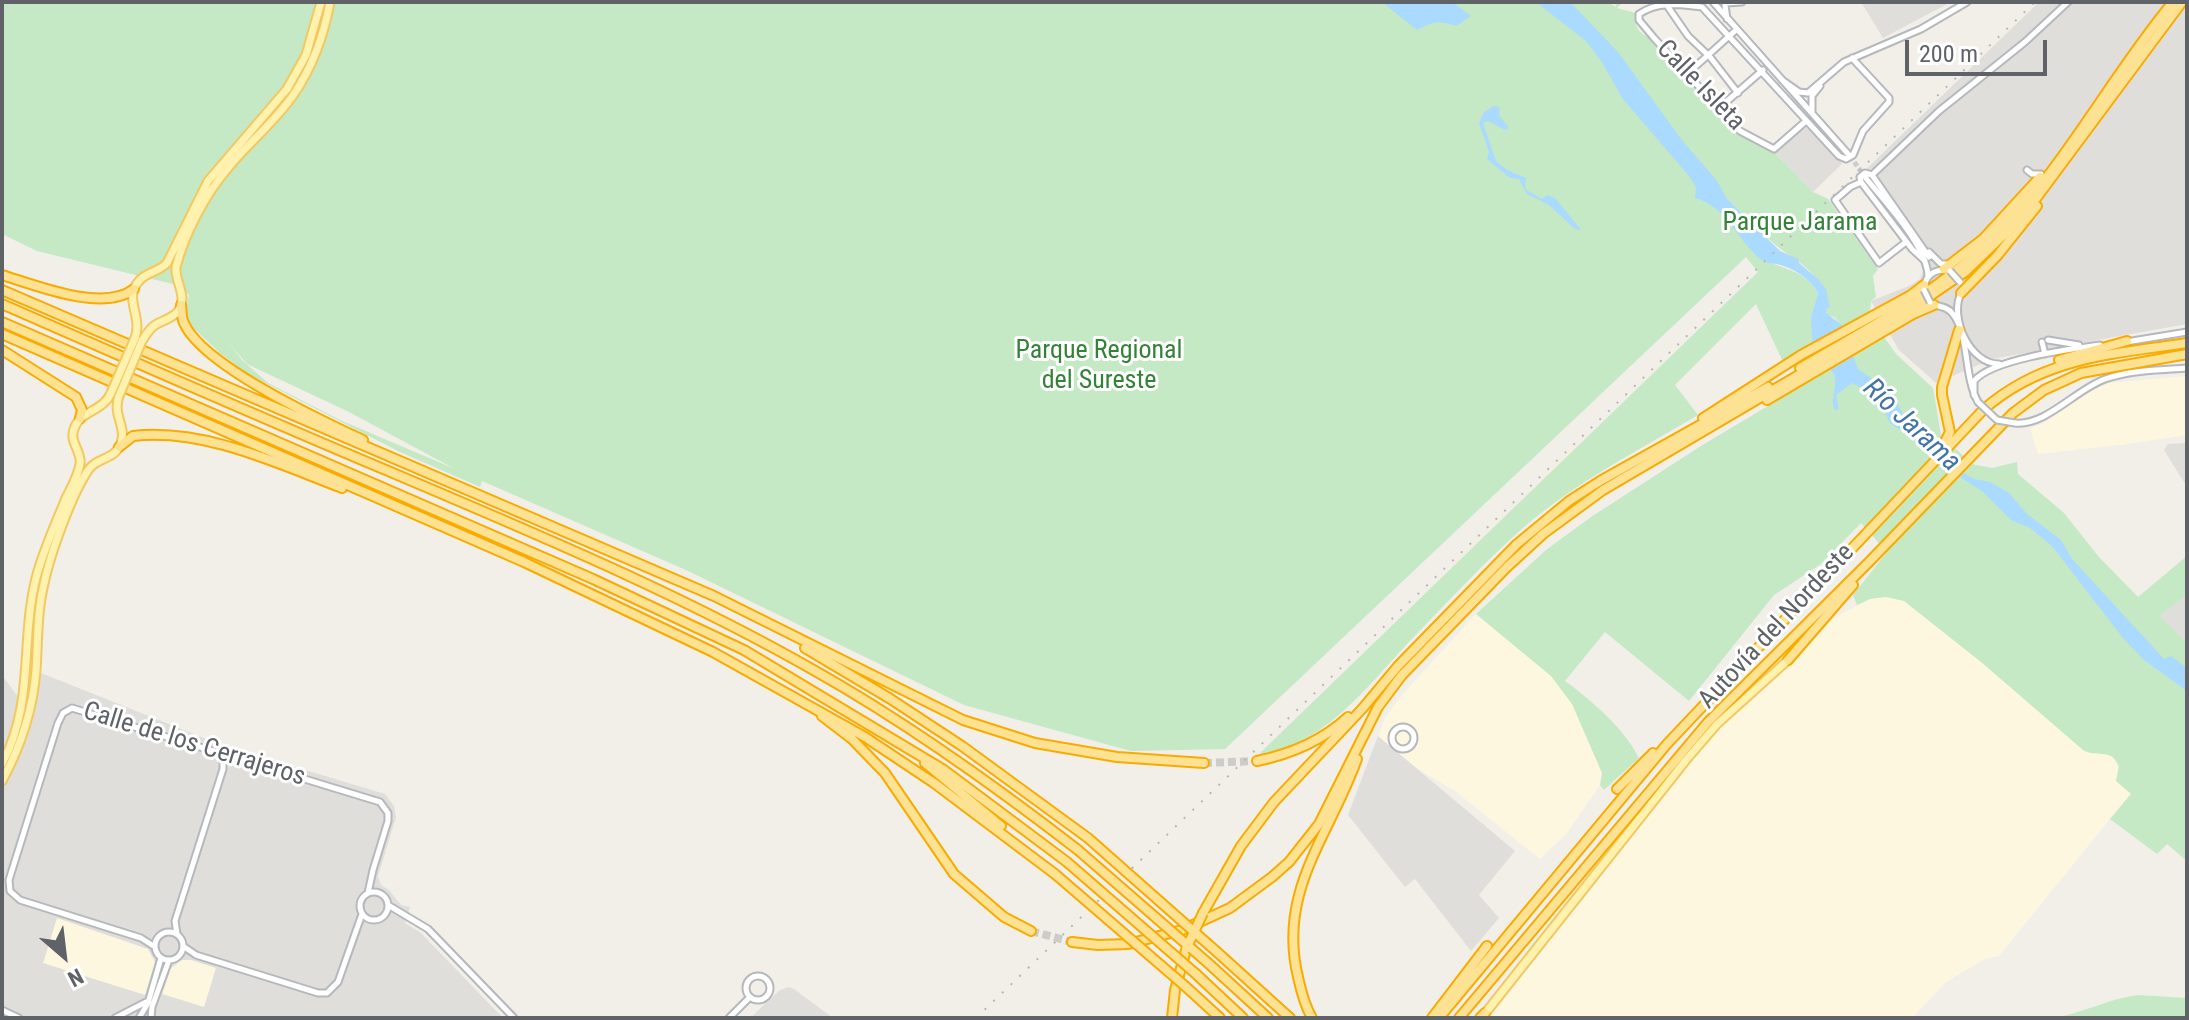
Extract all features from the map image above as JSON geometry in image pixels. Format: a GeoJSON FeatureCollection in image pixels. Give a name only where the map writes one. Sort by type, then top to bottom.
{"type":"FeatureCollection","features":[{"type":"Feature","properties":{"kind":"highway"},"geometry":{"type":"LineString","coordinates":[[1857,342],[1983,248],[2037,188],[2137,47],[2173,2]]}},
{"type":"Feature","properties":{"kind":"highway"},"geometry":{"type":"LineString","coordinates":[[1959,296],[2027,219],[2184,3]]}},
{"type":"Feature","properties":{"kind":"highway"},"geometry":{"type":"LineString","coordinates":[[1072,942],[1128,944],[1154,938],[1211,919],[1253,893],[1289,862],[1319,824],[1378,707],[1402,675],[1476,598],[1543,534],[1575,509],[1942,289],[2005,235],[2042,191],[2144,50],[2184,3]]}},
{"type":"Feature","properties":{"kind":"highway"},"geometry":{"type":"LineString","coordinates":[[1945,270],[1983,239],[2080,127]]}},
{"type":"Feature","properties":{"kind":"highway"},"geometry":{"type":"LineString","coordinates":[[2,275],[52,291],[86,297],[114,297],[134,289]]}},
{"type":"Feature","properties":{"kind":"highway"},"geometry":{"type":"LineString","coordinates":[[1257,761],[1297,750],[1345,720],[1517,544],[1569,501],[1760,381],[1925,284]]}},
{"type":"Feature","properties":{"kind":"highway"},"geometry":{"type":"LineString","coordinates":[[2,290],[700,590],[963,720],[1035,743],[1117,757],[1204,763]]}},
{"type":"Feature","properties":{"kind":"highway"},"geometry":{"type":"LineString","coordinates":[[2,304],[699,609],[804,665],[880,709],[978,774],[1078,850],[1268,1018]]}},
{"type":"Feature","properties":{"kind":"highway"},"geometry":{"type":"LineString","coordinates":[[1857,342],[1932,304]]}},
{"type":"Feature","properties":{"kind":"highway"},"geometry":{"type":"LineString","coordinates":[[181,305],[182,319],[189,331],[230,369],[266,391],[446,481]]}},
{"type":"Feature","properties":{"kind":"highway"},"geometry":{"type":"LineString","coordinates":[[2,322],[678,617],[744,650],[916,753],[976,793],[1067,862],[1243,1018]]}},
{"type":"Feature","properties":{"kind":"highway"},"geometry":{"type":"LineString","coordinates":[[1952,438],[1942,387],[1959,330]]}},
{"type":"Feature","properties":{"kind":"highway"},"geometry":{"type":"LineString","coordinates":[[2,334],[644,618],[845,724],[922,775],[1055,874]]}},
{"type":"Feature","properties":{"kind":"highway"},"geometry":{"type":"LineString","coordinates":[[1952,438],[2025,376],[2049,364],[2127,341]]}},
{"type":"Feature","properties":{"kind":"highway"},"geometry":{"type":"LineString","coordinates":[[2010,389],[2036,374],[2073,361],[2187,343]]}},
{"type":"Feature","properties":{"kind":"highway"},"geometry":{"type":"LineString","coordinates":[[2,350],[49,377],[76,397],[82,410],[80,418]]}},
{"type":"Feature","properties":{"kind":"highway","name":"Autovía del Nordeste"},"geometry":{"type":"LineString","coordinates":[[1459,1018],[1708,722],[2013,413],[2055,384],[2102,368],[2187,354]]}},
{"type":"Feature","properties":{"kind":"highway"},"geometry":{"type":"LineString","coordinates":[[1634,462],[1779,387]]}},
{"type":"Feature","properties":{"kind":"highway"},"geometry":{"type":"LineString","coordinates":[[119,447],[133,436],[144,435],[186,437],[218,444],[274,462],[442,527]]}},
{"type":"Feature","properties":{"kind":"highway","name":"Autovía del Nordeste"},"geometry":{"type":"LineString","coordinates":[[1439,1018],[1667,744],[1952,438]]}},
{"type":"Feature","properties":{"kind":"highway"},"geometry":{"type":"LineString","coordinates":[[1788,660],[1854,584],[1869,562]]}},
{"type":"Feature","properties":{"kind":"highway"},"geometry":{"type":"LineString","coordinates":[[767,624],[950,738],[1088,838],[1290,1018]]}},
{"type":"Feature","properties":{"kind":"highway"},"geometry":{"type":"LineString","coordinates":[[1172,1018],[1175,990],[1186,950],[1241,846],[1274,802],[1382,684]]}},
{"type":"Feature","properties":{"kind":"highway"},"geometry":{"type":"LineString","coordinates":[[793,696],[852,739],[878,765],[954,874],[1004,917],[1031,931]]}},
{"type":"Feature","properties":{"kind":"highway"},"geometry":{"type":"LineString","coordinates":[[1312,1018],[1292,954],[1294,910],[1305,873],[1347,788],[1365,732]]}},
{"type":"Feature","properties":{"kind":"highway"},"geometry":{"type":"LineString","coordinates":[[1617,789],[1653,753],[1667,744]]}},
{"type":"Feature","properties":{"kind":"highway"},"geometry":{"type":"LineString","coordinates":[[916,753],[1220,1018]]}},
{"type":"Feature","properties":{"kind":"highway"},"geometry":{"type":"LineString","coordinates":[[1432,1018],[1487,946]]}},
{"type":"Feature","properties":{"kind":"highway"},"geometry":{"type":"LineString","coordinates":[[1187,988],[1213,1018]]}},
{"type":"Feature","properties":{"kind":"main road"},"geometry":{"type":"LineString","coordinates":[[321,2],[313,37],[287,89],[208,181],[162,269],[143,277],[134,289],[132,304],[145,321],[158,323],[170,320],[181,305],[182,295],[175,275],[177,260],[206,200],[227,169],[294,94],[314,59],[330,2]]}},
{"type":"Feature","properties":{"kind":"main road"},"geometry":{"type":"LineString","coordinates":[[152,273],[169,276],[177,283]]}},
{"type":"Feature","properties":{"kind":"main road"},"geometry":{"type":"LineString","coordinates":[[2,764],[23,704],[35,581],[80,463],[72,436],[80,418],[97,410],[115,394],[139,339],[137,313]]}},
{"type":"Feature","properties":{"kind":"main road"},"geometry":{"type":"LineString","coordinates":[[139,339],[158,323]]}},
{"type":"Feature","properties":{"kind":"main road"},"geometry":{"type":"LineString","coordinates":[[79,453],[98,460],[112,456],[119,447],[122,437],[115,394]]}},
{"type":"Feature","properties":{"kind":"main road"},"geometry":{"type":"LineString","coordinates":[[97,410],[112,414],[118,422]]}},
{"type":"Feature","properties":{"kind":"main road"},"geometry":{"type":"LineString","coordinates":[[2,781],[25,732],[32,702],[41,599],[52,554],[83,479],[98,460]]}},
{"type":"Feature","properties":{"kind":"main road"},"geometry":{"type":"LineString","coordinates":[[1483,1016],[1686,760],[1717,724],[1788,660]]}},
{"type":"Feature","properties":{"kind":"street"},"geometry":{"type":"LineString","coordinates":[[1738,93],[1708,54],[1688,36],[1666,4],[1677,2],[1686,7],[1702,7],[1843,158],[1853,155],[1863,131],[1889,102],[1889,98],[1852,58]]}},
{"type":"Feature","properties":{"kind":"street"},"geometry":{"type":"LineString","coordinates":[[1715,4],[1742,2]]}},
{"type":"Feature","properties":{"kind":"street"},"geometry":{"type":"LineString","coordinates":[[1782,80],[1804,93],[1852,58],[1921,29],[1967,2]]}},
{"type":"Feature","properties":{"kind":"street"},"geometry":{"type":"LineString","coordinates":[[1906,242],[1879,263],[1835,200],[1866,178],[1939,111],[2025,42],[2068,2]]}},
{"type":"Feature","properties":{"kind":"street"},"geometry":{"type":"LineString","coordinates":[[1726,3],[1729,22]]}},
{"type":"Feature","properties":{"kind":"street","name":"Calle Isleta"},"geometry":{"type":"LineString","coordinates":[[1666,4],[1643,11],[1638,17],[1740,131],[1774,149],[1806,121]]}},
{"type":"Feature","properties":{"kind":"street"},"geometry":{"type":"LineString","coordinates":[[1715,4],[1849,155]]}},
{"type":"Feature","properties":{"kind":"street"},"geometry":{"type":"LineString","coordinates":[[1687,74],[1736,30]]}},
{"type":"Feature","properties":{"kind":"street"},"geometry":{"type":"LineString","coordinates":[[1718,109],[1768,66]]}},
{"type":"Feature","properties":{"kind":"street"},"geometry":{"type":"LineString","coordinates":[[1812,114],[1812,96],[1829,77],[1840,73]]}},
{"type":"Feature","properties":{"kind":"street"},"geometry":{"type":"LineString","coordinates":[[2022,197],[2032,182],[2029,172],[2042,174]]}},
{"type":"Feature","properties":{"kind":"street"},"geometry":{"type":"LineString","coordinates":[[1866,178],[1906,242],[1960,282],[1957,312],[1973,351],[1987,363],[2008,364]]}},
{"type":"Feature","properties":{"kind":"street"},"geometry":{"type":"LineString","coordinates":[[1866,178],[1919,244],[1941,264],[1958,261]]}},
{"type":"Feature","properties":{"kind":"street"},"geometry":{"type":"LineString","coordinates":[[1919,244],[1927,259],[1925,284],[1932,304],[1944,307],[1953,314],[1974,395],[1997,420],[2015,423],[2039,420],[2071,396],[2102,381],[2128,373],[2187,368]]}},
{"type":"Feature","properties":{"kind":"street"},"geometry":{"type":"LineString","coordinates":[[1925,284],[1945,270]]}},
{"type":"Feature","properties":{"kind":"street"},"geometry":{"type":"LineString","coordinates":[[1944,307],[1959,296]]}},
{"type":"Feature","properties":{"kind":"street"},"geometry":{"type":"LineString","coordinates":[[1974,395],[1972,388],[1978,377],[1988,370],[2008,364],[2088,346],[2187,332]]}},
{"type":"Feature","properties":{"kind":"street"},"geometry":{"type":"LineString","coordinates":[[2045,354],[2045,341],[2088,346]]}},
{"type":"Feature","properties":{"kind":"street","name":"Calle de los Cerrajeros"},"geometry":{"type":"LineString","coordinates":[[155,947],[141,938],[20,900],[10,891],[9,880],[58,723],[67,709],[77,708],[384,805],[388,821],[368,893]]}},
{"type":"Feature","properties":{"kind":"street"},"geometry":{"type":"LineString","coordinates":[[1400,728],[1408,728],[1413,733],[1413,743],[1400,749],[1394,745],[1393,735],[1400,728]]}},
{"type":"Feature","properties":{"kind":"street"},"geometry":{"type":"LineString","coordinates":[[217,751],[222,758],[223,769],[175,921],[183,946],[196,955],[318,993],[327,993],[338,982],[362,914],[360,902],[368,893],[381,894],[388,905],[400,914],[428,929],[514,1018]]}},
{"type":"Feature","properties":{"kind":"street"},"geometry":{"type":"LineString","coordinates":[[223,769],[236,757]]}},
{"type":"Feature","properties":{"kind":"street"},"geometry":{"type":"LineString","coordinates":[[385,914],[388,905]]}},
{"type":"Feature","properties":{"kind":"street"},"geometry":{"type":"LineString","coordinates":[[362,914],[373,920],[385,914],[400,914]]}},
{"type":"Feature","properties":{"kind":"street"},"geometry":{"type":"LineString","coordinates":[[139,1018],[150,999],[161,964],[155,947],[157,938],[164,933],[177,934]]}},
{"type":"Feature","properties":{"kind":"street"},"geometry":{"type":"LineString","coordinates":[[151,1018],[169,960],[180,954],[183,946]]}},
{"type":"Feature","properties":{"kind":"street"},"geometry":{"type":"LineString","coordinates":[[161,957],[169,960]]}},
{"type":"Feature","properties":{"kind":"street"},"geometry":{"type":"LineString","coordinates":[[754,977],[765,979],[768,994],[760,1000],[750,997],[746,988],[748,981],[754,977]]}},
{"type":"Feature","properties":{"kind":"street"},"geometry":{"type":"LineString","coordinates":[[729,1018],[750,997]]}},
{"type":"Feature","properties":{"kind":"street"},"geometry":{"type":"LineString","coordinates":[[115,1018],[150,999]]}},
{"type":"Feature","properties":{"kind":"street"},"geometry":{"type":"LineString","coordinates":[[2,1010],[19,1018]]}},
{"type":"Feature","properties":{"kind":"shaded area"},"geometry":{"type":"Polygon","coordinates":[[[1861,2],[1951,2],[1883,38],[1861,2]]]}},
{"type":"Feature","properties":{"kind":"shaded area"},"geometry":{"type":"Polygon","coordinates":[[[2039,2],[2187,2],[2187,324],[1992,359],[1936,383],[1899,350],[1871,301],[1909,286],[1920,279],[1923,271],[1920,262],[1856,179],[2039,2]]]}},
{"type":"Feature","properties":{"kind":"shaded area"},"geometry":{"type":"Polygon","coordinates":[[[1806,128],[1842,164],[1813,192],[1775,153],[1797,132],[1806,128]]]}},
{"type":"Feature","properties":{"kind":"shaded area"},"geometry":{"type":"Polygon","coordinates":[[[2187,376],[2187,435],[2038,454],[2030,428],[2042,424],[2091,391],[2109,383],[2187,376]]]}},
{"type":"Feature","properties":{"kind":"shaded area"},"geometry":{"type":"Polygon","coordinates":[[[2187,443],[2187,487],[2164,450],[2168,444],[2187,443]]]}},
{"type":"Feature","properties":{"kind":"shaded area"},"geometry":{"type":"Polygon","coordinates":[[[2187,595],[2187,643],[2158,616],[2187,595]]]}},
{"type":"Feature","properties":{"kind":"shaded area"},"geometry":{"type":"Polygon","coordinates":[[[1886,597],[1904,601],[2089,753],[2104,752],[2113,757],[2131,793],[1999,956],[1985,959],[1946,982],[1912,1018],[1489,1018],[1717,729],[1758,685],[1795,647],[1843,613],[1870,599],[1886,597]]]}},
{"type":"Feature","properties":{"kind":"shaded area"},"geometry":{"type":"Polygon","coordinates":[[[1476,614],[1551,676],[1573,704],[1602,773],[1600,785],[1567,833],[1540,859],[1455,791],[1418,769],[1378,737],[1385,718],[1399,698],[1476,614]]]}},
{"type":"Feature","properties":{"kind":"shaded area"},"geometry":{"type":"Polygon","coordinates":[[[36,671],[219,744],[385,794],[394,806],[396,817],[378,876],[381,885],[401,905],[410,907],[405,923],[421,933],[503,1018],[2,1018],[2,781],[25,732],[36,671]],[[57,918],[43,963],[145,995],[155,962],[148,949],[57,918]],[[182,960],[171,968],[162,994],[204,1007],[216,968],[182,960]]]}},
{"type":"Feature","properties":{"kind":"shaded area"},"geometry":{"type":"Polygon","coordinates":[[[2,675],[23,704],[2,764],[2,675]]]}},
{"type":"Feature","properties":{"kind":"shaded area"},"geometry":{"type":"Polygon","coordinates":[[[1378,736],[1515,851],[1479,895],[1499,918],[1471,951],[1415,879],[1405,887],[1348,815],[1378,736]]]}},
{"type":"Feature","properties":{"kind":"shaded area"},"geometry":{"type":"Polygon","coordinates":[[[57,918],[147,947],[155,962],[146,995],[43,964],[57,918]]]}},
{"type":"Feature","properties":{"kind":"shaded area"},"geometry":{"type":"Polygon","coordinates":[[[182,960],[217,967],[204,1007],[162,994],[171,968],[182,960]]]}},
{"type":"Feature","properties":{"kind":"shaded area"},"geometry":{"type":"Polygon","coordinates":[[[789,987],[833,1018],[750,1018],[780,990],[789,987]]]}},
{"type":"Feature","properties":{"kind":"green space","name":"Parque Regional del Sureste"},"geometry":{"type":"Polygon","coordinates":[[[2,2],[1608,2],[1616,7],[1615,2],[1623,2],[1617,8],[1636,13],[1638,30],[1653,39],[1746,139],[1775,153],[1813,192],[1828,199],[1878,269],[1873,276],[1876,297],[1871,301],[1870,312],[1896,354],[1933,388],[1941,435],[1972,464],[1992,468],[2017,462],[2018,474],[2064,513],[2098,556],[2138,597],[2187,556],[2187,595],[2159,616],[2187,643],[2187,861],[2167,844],[2157,854],[2110,819],[2131,794],[2116,781],[2119,766],[2116,760],[2108,755],[2083,750],[1904,601],[1886,597],[1857,605],[1853,595],[1887,552],[1861,523],[1821,564],[1774,595],[1689,701],[1605,632],[1565,681],[1616,726],[1639,758],[1604,790],[1600,785],[1602,773],[1572,704],[1551,676],[1476,614],[1546,550],[1591,517],[1808,382],[1800,351],[1783,362],[1756,304],[1675,385],[1698,415],[1608,467],[1544,511],[1479,570],[1342,712],[1304,739],[1282,749],[1259,754],[1758,272],[1746,257],[1225,749],[1131,751],[964,705],[686,570],[482,481],[480,487],[398,451],[248,374],[221,354],[188,323],[185,315],[189,295],[181,286],[37,251],[2,234],[2,2]],[[1767,237],[1752,251],[1812,284],[1818,293],[1811,316],[1815,348],[1834,347],[1841,324],[1827,315],[1818,281],[1805,266],[1767,237]],[[226,340],[243,361],[268,383],[340,420],[455,469],[349,412],[247,364],[226,340]]]}},
{"type":"Feature","properties":{"kind":"green space"},"geometry":{"type":"Polygon","coordinates":[[[2138,995],[2187,998],[2187,1018],[2054,1018],[2116,1000],[2138,995]]]}},
{"type":"Feature","properties":{"kind":"water"},"geometry":{"type":"Polygon","coordinates":[[[1382,2],[1452,2],[1471,16],[1456,26],[1436,23],[1417,30],[1382,2]]]}},
{"type":"Feature","properties":{"kind":"water"},"geometry":{"type":"Polygon","coordinates":[[[1536,2],[1570,2],[1618,52],[1681,139],[1718,182],[1726,198],[1780,251],[1798,259],[1826,289],[1830,308],[1827,307],[1826,313],[1841,324],[1858,369],[1881,385],[1899,406],[1908,428],[1960,471],[2009,493],[2027,514],[2061,540],[2072,559],[2164,659],[2171,656],[2187,668],[2187,691],[2144,660],[2123,638],[2052,546],[2030,528],[2011,520],[1982,491],[1943,466],[1926,447],[1890,423],[1874,389],[1865,390],[1852,383],[1836,395],[1839,409],[1835,410],[1834,374],[1813,358],[1811,316],[1818,293],[1815,288],[1795,271],[1759,258],[1723,215],[1695,198],[1696,187],[1689,176],[1623,99],[1586,41],[1536,2]]]}},
{"type":"Feature","properties":{"kind":"water"},"geometry":{"type":"Polygon","coordinates":[[[1494,106],[1500,107],[1499,115],[1509,128],[1505,130],[1488,121],[1483,123],[1496,161],[1507,170],[1526,178],[1525,189],[1542,199],[1548,195],[1556,199],[1581,230],[1575,229],[1549,205],[1527,194],[1519,179],[1510,178],[1487,159],[1489,152],[1479,123],[1484,112],[1494,106]]]}},
{"type":"Feature","properties":{"kind":"tunnel"},"geometry":{"type":"LineString","coordinates":[[1850,156],[1865,177]]}},
{"type":"Feature","properties":{"kind":"tunnel"},"geometry":{"type":"LineString","coordinates":[[1204,763],[1257,761]]}},
{"type":"Feature","properties":{"kind":"tunnel"},"geometry":{"type":"LineString","coordinates":[[1031,931],[1072,942]]}},
{"type":"Feature","properties":{"kind":"railway"},"geometry":{"type":"LineString","coordinates":[[976,1018],[2035,2]]}},
{"type":"Feature","properties":{"kind":"park label","name":"Parque Jarama"},"geometry":{"type":"Point","coordinates":[1800,223]}},
{"type":"Feature","properties":{"kind":"water label","name":"Río Jarama"},"geometry":{"type":"Point","coordinates":[1911,426]}}]}
